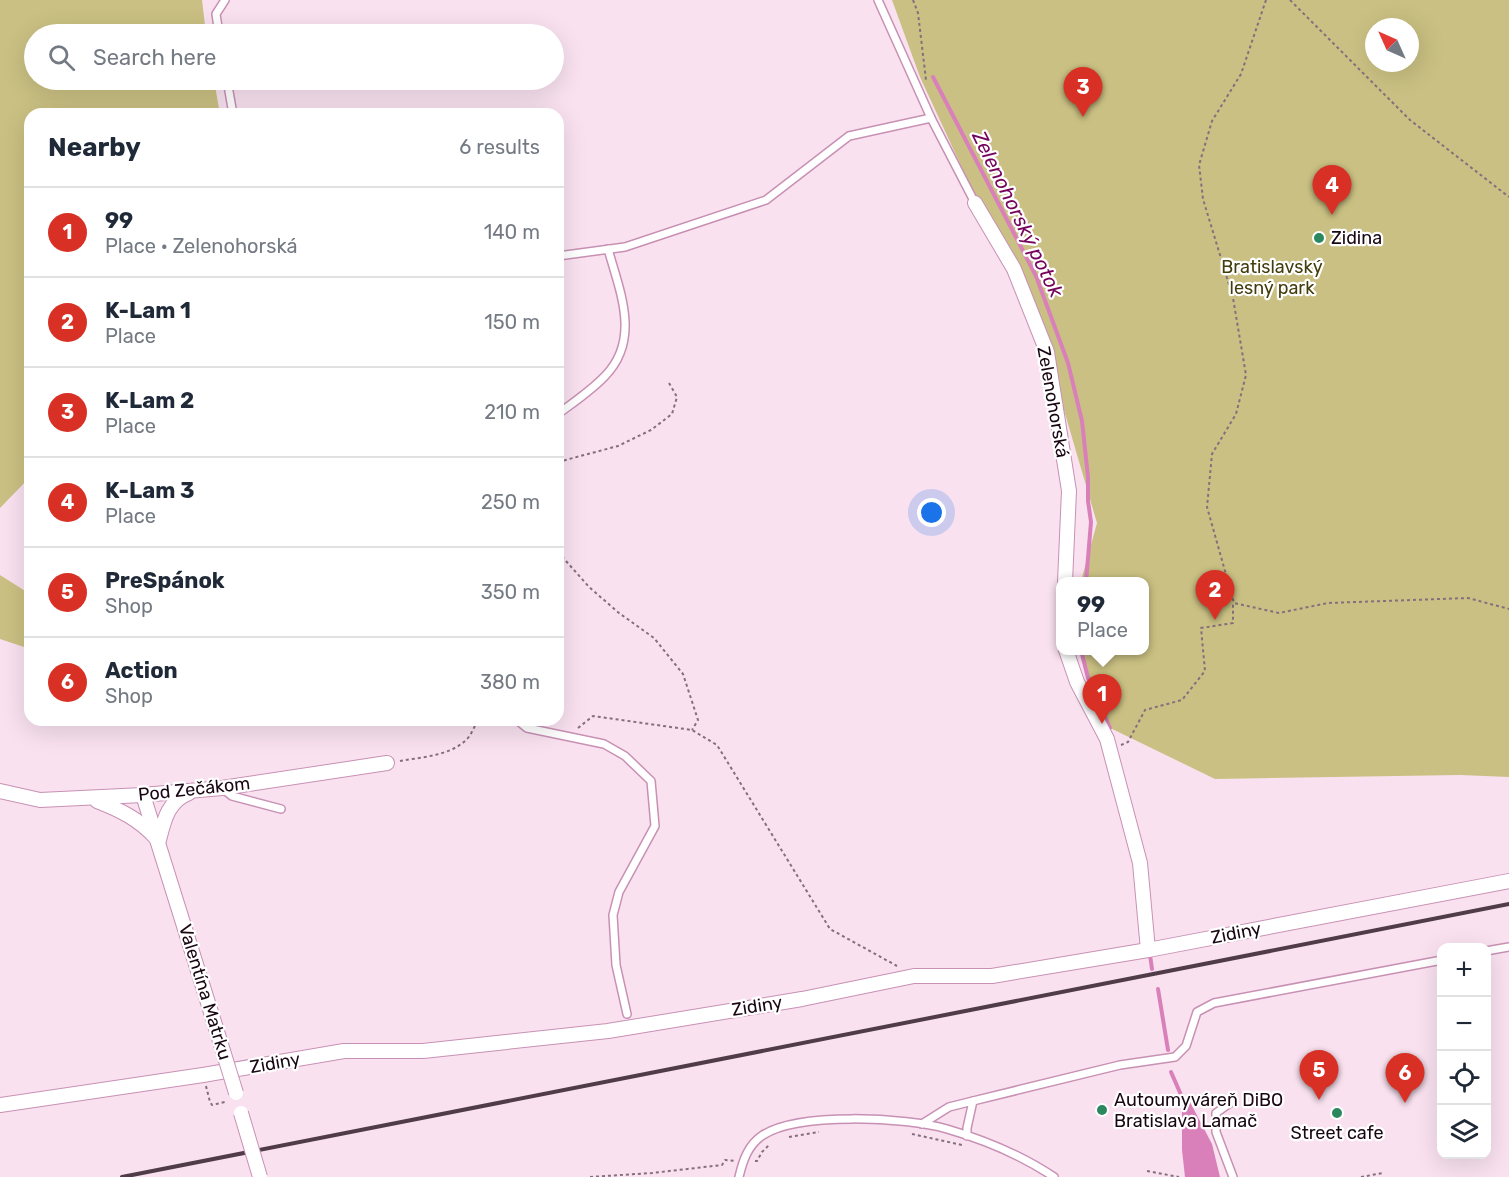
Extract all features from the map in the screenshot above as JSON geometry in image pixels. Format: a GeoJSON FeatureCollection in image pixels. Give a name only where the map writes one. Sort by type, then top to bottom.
{"type":"FeatureCollection","features":[{"type":"Feature","properties":{"kind":"street","name":"Zelenohorská"},"geometry":{"type":"LineString","coordinates":[[975,203],[1014,269],[1047,352],[1069,491],[1065,577]]}},
{"type":"Feature","properties":{"kind":"street"},"geometry":{"type":"LineString","coordinates":[[1067,655],[1077,682],[1107,739],[1140,863],[1148,950]]}},
{"type":"Feature","properties":{"kind":"street","name":"Pod Zečákom"},"geometry":{"type":"LineString","coordinates":[[0,791],[40,800],[143,795],[222,788],[387,763]]}},
{"type":"Feature","properties":{"kind":"street"},"geometry":{"type":"LineString","coordinates":[[159,842],[169,808],[184,795],[194,791]]}},
{"type":"Feature","properties":{"kind":"street","name":"Valentína Matrku"},"geometry":{"type":"LineString","coordinates":[[143,795],[220,1041],[229,1097],[260,1177]]}},
{"type":"Feature","properties":{"kind":"street","name":"Valentína Matrku"},"geometry":{"type":"LineString","coordinates":[[89,798],[116,808],[139,821],[159,842]]}},
{"type":"Feature","properties":{"kind":"street","name":"Zidiny"},"geometry":{"type":"LineString","coordinates":[[0,1105],[203,1075],[344,1051],[423,1051],[608,1031],[802,999],[914,976],[992,976],[1148,950],[1509,881]]}},
{"type":"Feature","properties":{"kind":"lane"},"geometry":{"type":"LineString","coordinates":[[218,24],[216,14],[225,0]]}},
{"type":"Feature","properties":{"kind":"lane"},"geometry":{"type":"LineString","coordinates":[[878,0],[931,118],[975,203]]}},
{"type":"Feature","properties":{"kind":"lane"},"geometry":{"type":"LineString","coordinates":[[229,90],[232,108]]}},
{"type":"Feature","properties":{"kind":"lane"},"geometry":{"type":"LineString","coordinates":[[564,255],[625,246],[766,200],[849,136],[931,118]]}},
{"type":"Feature","properties":{"kind":"lane"},"geometry":{"type":"LineString","coordinates":[[564,409],[606,375],[624,346],[625,311],[608,249]]}},
{"type":"Feature","properties":{"kind":"lane"},"geometry":{"type":"LineString","coordinates":[[524,726],[604,744],[625,756],[651,781],[655,826],[619,892],[614,915],[616,965],[627,1014]]}},
{"type":"Feature","properties":{"kind":"lane"},"geometry":{"type":"LineString","coordinates":[[222,788],[231,796],[281,809]]}},
{"type":"Feature","properties":{"kind":"lane"},"geometry":{"type":"LineString","coordinates":[[1491,950],[1509,947]]}},
{"type":"Feature","properties":{"kind":"lane"},"geometry":{"type":"LineString","coordinates":[[922,1124],[949,1107],[1120,1065],[1175,1057],[1186,1046],[1197,1012],[1214,1003],[1437,961]]}},
{"type":"Feature","properties":{"kind":"lane"},"geometry":{"type":"LineString","coordinates":[[968,1136],[967,1128],[973,1101]]}},
{"type":"Feature","properties":{"kind":"lane"},"geometry":{"type":"LineString","coordinates":[[1233,1101],[1216,1113],[1216,1132],[1233,1177]]}},
{"type":"Feature","properties":{"kind":"lane"},"geometry":{"type":"LineString","coordinates":[[739,1177],[742,1161],[748,1150],[762,1136],[776,1128],[812,1122],[887,1119],[945,1128],[1001,1147],[1054,1177]]}},
{"type":"Feature","properties":{"kind":"path"},"geometry":{"type":"LineString","coordinates":[[913,0],[918,13],[926,83]]}},
{"type":"Feature","properties":{"kind":"path"},"geometry":{"type":"LineString","coordinates":[[1110,750],[1128,741],[1145,710],[1182,700],[1205,671],[1201,628],[1233,623],[1234,603],[1207,507],[1212,454],[1236,414],[1246,375],[1233,298],[1203,199],[1199,165],[1212,121],[1241,74],[1266,0]]}},
{"type":"Feature","properties":{"kind":"path"},"geometry":{"type":"LineString","coordinates":[[1290,0],[1410,120],[1509,196]]}},
{"type":"Feature","properties":{"kind":"path"},"geometry":{"type":"LineString","coordinates":[[564,460],[618,446],[651,430],[672,414],[677,397],[669,383]]}},
{"type":"Feature","properties":{"kind":"path"},"geometry":{"type":"LineString","coordinates":[[564,559],[589,587],[619,613],[654,638],[683,674],[698,720],[692,730]]}},
{"type":"Feature","properties":{"kind":"path"},"geometry":{"type":"LineString","coordinates":[[1234,603],[1279,613],[1328,603],[1468,598],[1509,609]]}},
{"type":"Feature","properties":{"kind":"path"},"geometry":{"type":"LineString","coordinates":[[567,737],[593,716],[692,730],[717,745],[830,929],[914,976]]}},
{"type":"Feature","properties":{"kind":"path"},"geometry":{"type":"LineString","coordinates":[[387,763],[434,755],[454,748],[467,739],[475,726]]}},
{"type":"Feature","properties":{"kind":"path"},"geometry":{"type":"LineString","coordinates":[[206,1087],[212,1105],[229,1097],[235,1111]]}},
{"type":"Feature","properties":{"kind":"path"},"geometry":{"type":"LineString","coordinates":[[784,1138],[821,1132]]}},
{"type":"Feature","properties":{"kind":"path"},"geometry":{"type":"LineString","coordinates":[[903,1132],[968,1147]]}},
{"type":"Feature","properties":{"kind":"path"},"geometry":{"type":"LineString","coordinates":[[590,1177],[722,1165],[725,1160],[758,1161],[762,1152],[777,1141]]}},
{"type":"Feature","properties":{"kind":"path"},"geometry":{"type":"LineString","coordinates":[[1147,1171],[1179,1177]]}},
{"type":"Feature","properties":{"kind":"path"},"geometry":{"type":"LineString","coordinates":[[1361,1177],[1383,1173]]}},
{"type":"Feature","properties":{"kind":"green space"},"geometry":{"type":"Polygon","coordinates":[[[0,0],[202,0],[205,24],[24,24],[24,90],[216,90],[219,108],[24,108],[24,483],[0,508],[0,0]]]}},
{"type":"Feature","properties":{"kind":"green space","name":"Bratislavský lesný park"},"geometry":{"type":"Polygon","coordinates":[[[892,0],[1509,0],[1509,777],[1460,775],[1215,779],[1102,724],[1082,655],[1149,655],[1149,577],[1082,577],[1097,523],[1047,352],[920,77],[892,0]]]}},
{"type":"Feature","properties":{"kind":"green space"},"geometry":{"type":"Polygon","coordinates":[[[0,575],[24,590],[24,647],[0,639],[0,575]]]}},
{"type":"Feature","properties":{"kind":"shaded area"},"geometry":{"type":"Polygon","coordinates":[[[1190,1102],[1212,1144],[1220,1177],[1185,1177],[1182,1150],[1182,1104],[1190,1102]]]}},
{"type":"Feature","properties":{"kind":"waterway","name":"Zelenohorský potok"},"geometry":{"type":"LineString","coordinates":[[933,77],[1036,276],[1068,363],[1082,421],[1088,477],[1091,522],[1086,577]]}},
{"type":"Feature","properties":{"kind":"waterway","name":"Zelenohorský potok"},"geometry":{"type":"LineString","coordinates":[[1082,655],[1088,678],[1110,728]]}},
{"type":"Feature","properties":{"kind":"waterway","name":"Zelenohorský potok"},"geometry":{"type":"LineString","coordinates":[[1150,955],[1152,969]]}},
{"type":"Feature","properties":{"kind":"waterway","name":"Zelenohorský potok"},"geometry":{"type":"LineString","coordinates":[[1158,989],[1168,1050]]}},
{"type":"Feature","properties":{"kind":"waterway","name":"Zelenohorský potok"},"geometry":{"type":"LineString","coordinates":[[1171,1072],[1185,1104]]}},
{"type":"Feature","properties":{"kind":"railway"},"geometry":{"type":"LineString","coordinates":[[122,1177],[1509,904]]}},
{"type":"Feature","properties":{"kind":"place","name":"K-Lam 2"},"geometry":{"type":"Point","coordinates":[1083,117]}},
{"type":"Feature","properties":{"kind":"place","name":"K-Lam 3"},"geometry":{"type":"Point","coordinates":[1332,215]}},
{"type":"Feature","properties":{"kind":"place","name":"Zidina"},"geometry":{"type":"Point","coordinates":[1319,238]}},
{"type":"Feature","properties":{"kind":"place","name":"K-Lam 1"},"geometry":{"type":"Point","coordinates":[1215,620]}},
{"type":"Feature","properties":{"kind":"place","name":"99"},"geometry":{"type":"Point","coordinates":[1102,724]}},
{"type":"Feature","properties":{"kind":"place","name":"PreSpánok"},"geometry":{"type":"Point","coordinates":[1319,1100]}},
{"type":"Feature","properties":{"kind":"place","name":"Action"},"geometry":{"type":"Point","coordinates":[1405,1103]}},
{"type":"Feature","properties":{"kind":"place","name":"Autoumyváreň DiBO Bratislava Lamač"},"geometry":{"type":"Point","coordinates":[1102,1110]}},
{"type":"Feature","properties":{"kind":"place","name":"Street cafe"},"geometry":{"type":"Point","coordinates":[1337,1113]}}]}
